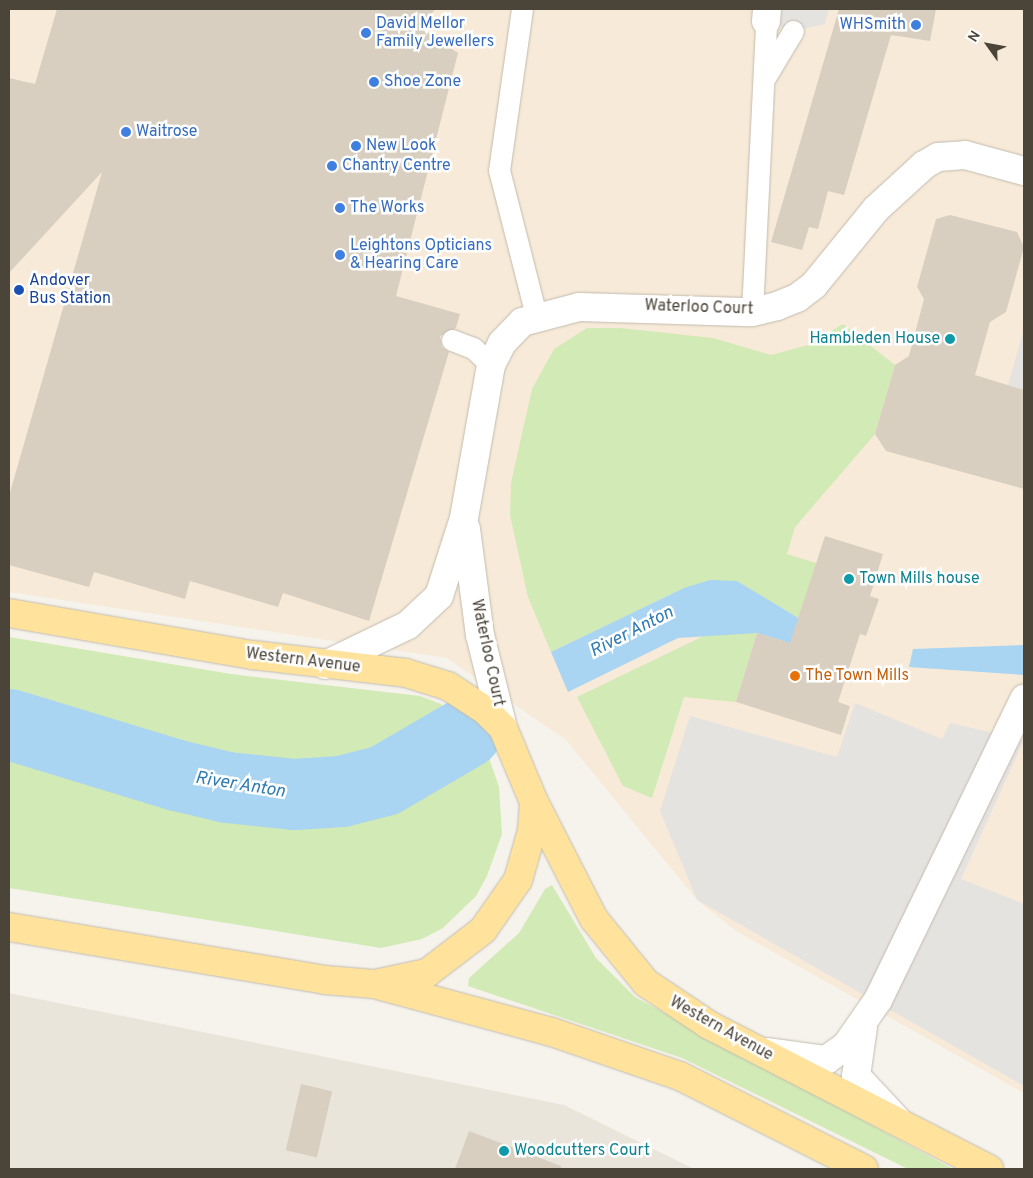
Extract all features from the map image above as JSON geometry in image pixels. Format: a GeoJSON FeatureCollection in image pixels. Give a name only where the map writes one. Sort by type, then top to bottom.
{"type":"FeatureCollection","features":[{"type":"Feature","properties":{"kind":"main road","name":"Western Avenue"},"geometry":{"type":"LineString","coordinates":[[9,612],[325,665],[429,679],[468,698],[503,728],[534,802],[594,919],[628,965],[667,1000],[754,1049],[988,1169]]}},
{"type":"Feature","properties":{"kind":"main road","name":"Western Avenue"},"geometry":{"type":"LineString","coordinates":[[374,984],[427,972],[483,930],[518,880],[532,831],[534,802]]}},
{"type":"Feature","properties":{"kind":"main road","name":"Western Avenue"},"geometry":{"type":"LineString","coordinates":[[9,927],[325,980],[374,984],[627,1055],[732,1100],[864,1169]]}},
{"type":"Feature","properties":{"kind":"street","name":"Waterloo Court"},"geometry":{"type":"LineString","coordinates":[[325,665],[420,617],[448,578],[464,518],[491,365],[511,332],[536,315],[624,305],[752,312],[797,298],[814,285],[887,196],[924,164],[938,157],[965,155],[1024,171]]}},
{"type":"Feature","properties":{"kind":"street","name":"Waterloo Court"},"geometry":{"type":"LineString","coordinates":[[464,518],[480,635],[503,728]]}},
{"type":"Feature","properties":{"kind":"street"},"geometry":{"type":"LineString","coordinates":[[754,1049],[826,1060],[846,1046],[865,1020],[1024,700]]}},
{"type":"Feature","properties":{"kind":"street"},"geometry":{"type":"LineString","coordinates":[[865,1020],[856,1076],[901,1124]]}},
{"type":"Feature","properties":{"kind":"lane"},"geometry":{"type":"LineString","coordinates":[[522,9],[499,170],[536,315]]}},
{"type":"Feature","properties":{"kind":"lane"},"geometry":{"type":"LineString","coordinates":[[752,312],[766,15]]}},
{"type":"Feature","properties":{"kind":"lane"},"geometry":{"type":"LineString","coordinates":[[763,82],[793,31]]}},
{"type":"Feature","properties":{"kind":"lane"},"geometry":{"type":"LineString","coordinates":[[452,340],[473,348],[491,365]]}},
{"type":"Feature","properties":{"kind":"shaded area"},"geometry":{"type":"Polygon","coordinates":[[[9,9],[1024,9],[1024,1093],[736,931],[697,900],[566,740],[447,658],[9,592],[9,9]]]}},
{"type":"Feature","properties":{"kind":"shaded area"},"geometry":{"type":"Polygon","coordinates":[[[778,9],[829,9],[825,24],[785,33],[779,23],[778,9]]]}},
{"type":"Feature","properties":{"kind":"shaded area"},"geometry":{"type":"Polygon","coordinates":[[[1024,329],[1024,390],[1008,385],[1024,329]]]}},
{"type":"Feature","properties":{"kind":"shaded area"},"geometry":{"type":"Polygon","coordinates":[[[855,703],[942,739],[950,723],[1024,740],[961,879],[1024,904],[1024,1086],[697,900],[660,811],[690,716],[837,757],[855,703]]]}},
{"type":"Feature","properties":{"kind":"shaded area"},"geometry":{"type":"Polygon","coordinates":[[[9,993],[564,1105],[694,1169],[9,1169],[9,993]]]}},
{"type":"Feature","properties":{"kind":"green space"},"geometry":{"type":"Polygon","coordinates":[[[843,324],[895,365],[875,434],[795,527],[787,554],[826,566],[800,619],[737,581],[684,588],[551,652],[528,597],[510,515],[511,483],[532,389],[554,349],[587,328],[620,328],[713,338],[771,355],[808,345],[843,324]]]}},
{"type":"Feature","properties":{"kind":"green space"},"geometry":{"type":"Polygon","coordinates":[[[712,632],[757,633],[736,702],[684,697],[652,798],[623,786],[577,697],[712,632]]]}},
{"type":"Feature","properties":{"kind":"green space"},"geometry":{"type":"Polygon","coordinates":[[[9,637],[231,674],[420,696],[441,704],[468,724],[489,758],[499,787],[502,834],[487,876],[476,896],[443,928],[422,939],[381,948],[9,888],[9,637]]]}},
{"type":"Feature","properties":{"kind":"green space"},"geometry":{"type":"Polygon","coordinates":[[[552,885],[596,958],[635,997],[953,1169],[908,1169],[682,1058],[468,986],[469,978],[519,933],[545,889],[552,885]]]}},
{"type":"Feature","properties":{"kind":"water"},"geometry":{"type":"Polygon","coordinates":[[[710,580],[737,581],[800,619],[812,650],[757,633],[678,638],[568,692],[551,652],[684,588],[710,580]]]}},
{"type":"Feature","properties":{"kind":"water"},"geometry":{"type":"Polygon","coordinates":[[[1024,645],[1024,675],[909,667],[913,649],[1024,645]]]}},
{"type":"Feature","properties":{"kind":"building"},"geometry":{"type":"Polygon","coordinates":[[[57,9],[435,9],[422,29],[458,53],[396,296],[460,314],[456,328],[440,336],[442,347],[449,352],[369,621],[283,593],[278,607],[190,581],[185,599],[94,572],[89,587],[9,565],[9,496],[102,172],[9,273],[9,78],[35,84],[57,9]]]}},
{"type":"Feature","properties":{"kind":"building"},"geometry":{"type":"Polygon","coordinates":[[[839,9],[936,9],[930,41],[891,35],[844,195],[828,191],[818,229],[809,227],[802,250],[771,242],[839,9]]]}},
{"type":"Feature","properties":{"kind":"building","name":"Hambleden House"},"geometry":{"type":"Polygon","coordinates":[[[950,215],[1017,232],[1024,247],[1006,312],[990,322],[975,375],[1024,390],[1024,489],[886,451],[875,434],[895,365],[909,356],[924,299],[917,287],[936,219],[950,215]]]}},
{"type":"Feature","properties":{"kind":"building","name":"The Town Mills"},"geometry":{"type":"Polygon","coordinates":[[[825,536],[883,554],[870,596],[879,599],[866,636],[860,634],[838,702],[850,706],[841,735],[736,702],[757,633],[790,643],[825,536]]]}},
{"type":"Feature","properties":{"kind":"building"},"geometry":{"type":"Polygon","coordinates":[[[301,1084],[332,1091],[317,1157],[286,1150],[301,1084]]]}},
{"type":"Feature","properties":{"kind":"building","name":"Woodcutters Court"},"geometry":{"type":"Polygon","coordinates":[[[469,1131],[561,1166],[561,1169],[455,1169],[469,1131]]]}},
{"type":"Feature","properties":{"kind":"waterway","name":"River Anton"},"geometry":{"type":"LineString","coordinates":[[9,724],[177,775],[227,787],[294,794],[341,791],[384,780],[466,732]]}},
{"type":"Feature","properties":{"kind":"place","name":"WHSmith"},"geometry":{"type":"Point","coordinates":[916,25]}},
{"type":"Feature","properties":{"kind":"place","name":"David Mellor Family Jewellers"},"geometry":{"type":"Point","coordinates":[366,33]}},
{"type":"Feature","properties":{"kind":"place","name":"Shoe Zone"},"geometry":{"type":"Point","coordinates":[374,82]}},
{"type":"Feature","properties":{"kind":"place","name":"Waitrose"},"geometry":{"type":"Point","coordinates":[126,132]}},
{"type":"Feature","properties":{"kind":"place","name":"New Look"},"geometry":{"type":"Point","coordinates":[356,146]}},
{"type":"Feature","properties":{"kind":"place","name":"Chantry Centre"},"geometry":{"type":"Point","coordinates":[332,166]}},
{"type":"Feature","properties":{"kind":"place","name":"The Works"},"geometry":{"type":"Point","coordinates":[340,208]}},
{"type":"Feature","properties":{"kind":"place","name":"Leightons Opticians & Hearing Care"},"geometry":{"type":"Point","coordinates":[340,255]}},
{"type":"Feature","properties":{"kind":"place","name":"Andover Bus Station"},"geometry":{"type":"Point","coordinates":[19,290]}},
{"type":"Feature","properties":{"kind":"place","name":"Hambleden House"},"geometry":{"type":"Point","coordinates":[950,339]}},
{"type":"Feature","properties":{"kind":"place","name":"Town Mills house"},"geometry":{"type":"Point","coordinates":[849,579]}},
{"type":"Feature","properties":{"kind":"place","name":"The Town Mills"},"geometry":{"type":"Point","coordinates":[795,676]}},
{"type":"Feature","properties":{"kind":"place","name":"Woodcutters Court"},"geometry":{"type":"Point","coordinates":[504,1151]}}]}
